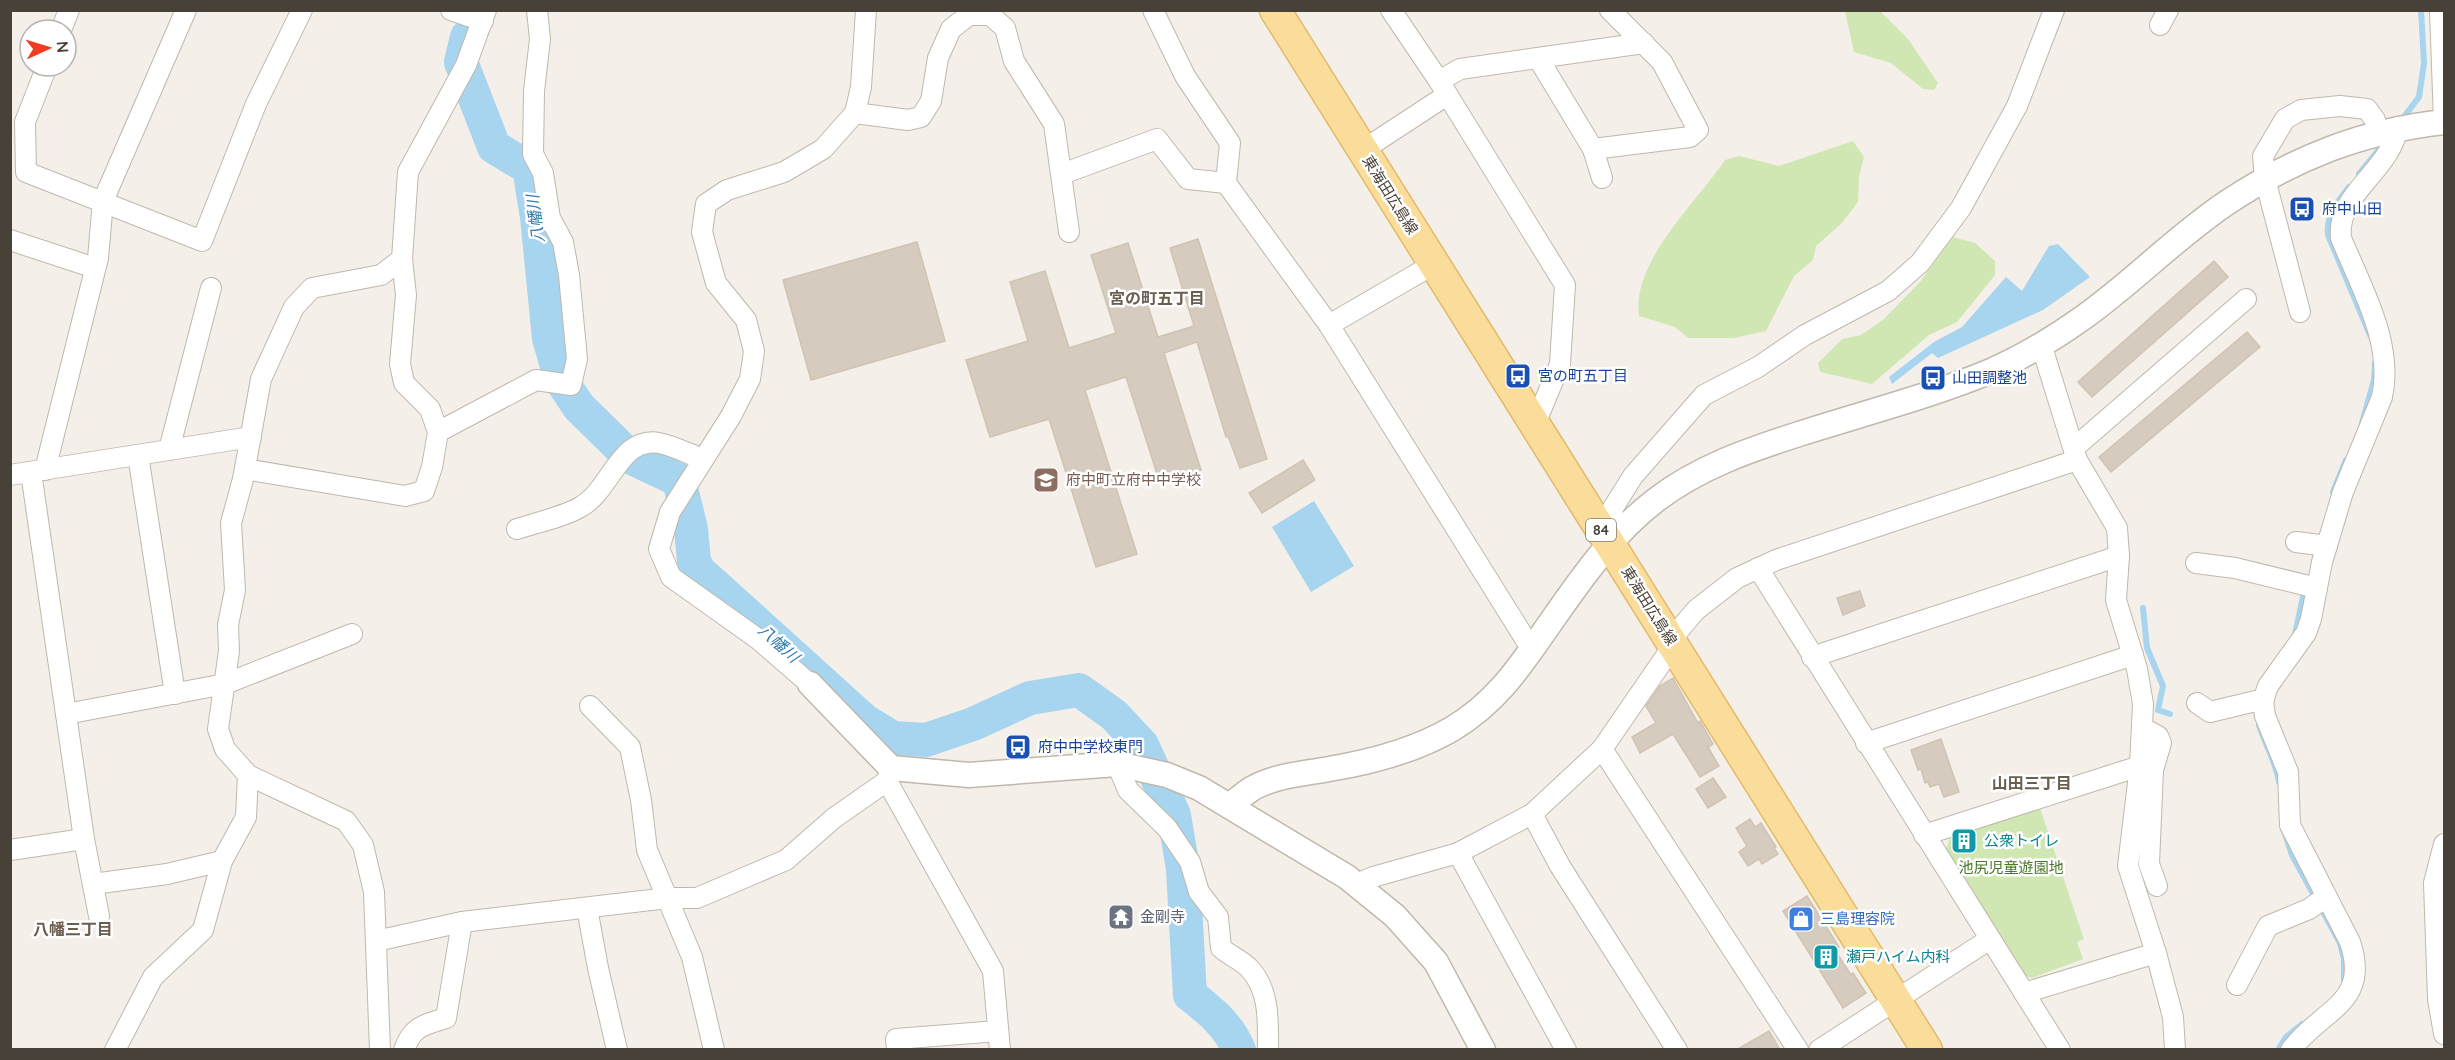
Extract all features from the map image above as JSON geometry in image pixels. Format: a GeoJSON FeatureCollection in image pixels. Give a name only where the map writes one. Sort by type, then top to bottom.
{"type":"FeatureCollection","features":[{"type":"Feature","properties":{"kind":"main road","name":"東海田広島線"},"geometry":{"type":"LineString","coordinates":[[1275,10],[1927,1050]]}},
{"type":"Feature","properties":{"kind":"street"},"geometry":{"type":"LineString","coordinates":[[99,916],[84,839],[66,714],[38,471],[95,268],[103,201],[186,10]]}},
{"type":"Feature","properties":{"kind":"street"},"geometry":{"type":"LineString","coordinates":[[42,78],[25,122],[26,172],[202,241],[256,104],[302,10]]}},
{"type":"Feature","properties":{"kind":"street"},"geometry":{"type":"LineString","coordinates":[[245,469],[405,496],[424,491],[432,467],[438,432],[430,409],[404,384],[400,364],[406,296],[402,259],[408,172],[466,65],[485,16],[451,10]]}},
{"type":"Feature","properties":{"kind":"street"},"geometry":{"type":"LineString","coordinates":[[438,432],[536,380],[571,385],[577,359],[569,275],[563,242],[550,218],[543,173],[533,154],[534,91],[540,39],[537,10]]}},
{"type":"Feature","properties":{"kind":"street"},"geometry":{"type":"LineString","coordinates":[[866,10],[861,87],[855,113],[823,149],[784,172],[727,190],[706,204],[702,232],[716,283],[746,320],[754,351],[750,379],[731,416],[670,512],[659,549],[671,578],[758,639],[810,684],[889,775],[993,971],[999,1040],[896,1039],[897,1050]]}},
{"type":"Feature","properties":{"kind":"street"},"geometry":{"type":"LineString","coordinates":[[1153,10],[1185,75],[1230,144],[1226,183],[1329,325],[1532,650]]}},
{"type":"Feature","properties":{"kind":"street"},"geometry":{"type":"LineString","coordinates":[[1391,10],[1443,88],[1565,285],[1560,364],[1535,424]]}},
{"type":"Feature","properties":{"kind":"street"},"geometry":{"type":"LineString","coordinates":[[1593,150],[1690,137],[1698,130],[1662,62],[1610,10]]}},
{"type":"Feature","properties":{"kind":"street"},"geometry":{"type":"LineString","coordinates":[[1609,543],[1613,508],[1633,476],[1704,395],[1758,368],[1805,335],[1888,291],[1920,263],[1961,208],[2017,106],[2054,10]]}},
{"type":"Feature","properties":{"kind":"street"},"geometry":{"type":"LineString","coordinates":[[1230,805],[1253,788],[1287,775],[1371,760],[1413,749],[1442,734],[1487,705],[1532,650],[1609,543],[1657,499],[1703,470],[1751,449],[1991,370],[2041,344],[2084,317],[2223,206],[2265,179],[2323,151],[2388,130],[2445,122],[2440,10]]}},
{"type":"Feature","properties":{"kind":"street"},"geometry":{"type":"LineString","coordinates":[[855,113],[908,120],[921,117],[931,101],[938,58],[951,29],[969,15],[990,15],[1005,28],[1014,61],[1054,124],[1070,232]]}},
{"type":"Feature","properties":{"kind":"street"},"geometry":{"type":"LineString","coordinates":[[1363,150],[1443,88],[1460,69],[1644,43]]}},
{"type":"Feature","properties":{"kind":"street"},"geometry":{"type":"LineString","coordinates":[[1538,58],[1593,150],[1602,178]]}},
{"type":"Feature","properties":{"kind":"street"},"geometry":{"type":"LineString","coordinates":[[2197,703],[2210,712],[2256,701],[2306,633],[2312,619],[2310,587],[2314,544],[2343,492],[2382,397],[2385,382],[2382,341],[2341,238],[2339,225],[2348,204],[2390,153],[2395,142],[2388,130],[2375,120],[2367,109],[2340,106],[2301,110],[2285,119],[2263,156],[2265,179],[2300,312]]}},
{"type":"Feature","properties":{"kind":"street"},"geometry":{"type":"LineString","coordinates":[[1062,174],[1157,139],[1188,179],[1226,183]]}},
{"type":"Feature","properties":{"kind":"street"},"geometry":{"type":"LineString","coordinates":[[10,240],[95,268]]}},
{"type":"Feature","properties":{"kind":"street"},"geometry":{"type":"LineString","coordinates":[[380,1050],[374,892],[363,845],[346,820],[248,775],[225,749],[218,729],[229,651],[228,625],[235,590],[231,523],[245,469],[261,379],[294,307],[312,288],[381,275],[402,259]]}},
{"type":"Feature","properties":{"kind":"street"},"geometry":{"type":"LineString","coordinates":[[1329,325],[1434,264]]}},
{"type":"Feature","properties":{"kind":"street"},"geometry":{"type":"LineString","coordinates":[[169,450],[211,288]]}},
{"type":"Feature","properties":{"kind":"street"},"geometry":{"type":"LineString","coordinates":[[1357,884],[1373,877],[1458,853],[1532,814],[1602,749],[1673,644],[1679,630],[1696,610],[1737,578],[1776,560],[2076,454],[2246,299]]}},
{"type":"Feature","properties":{"kind":"street"},"geometry":{"type":"LineString","coordinates":[[2041,344],[2076,454],[2117,528],[2119,556],[2116,600],[2141,686],[2143,728],[2128,866],[2156,953],[2173,1017],[2175,1050]]}},
{"type":"Feature","properties":{"kind":"street"},"geometry":{"type":"LineString","coordinates":[[10,475],[251,436]]}},
{"type":"Feature","properties":{"kind":"street"},"geometry":{"type":"LineString","coordinates":[[517,529],[582,507],[604,488],[619,462],[636,445],[658,443],[703,459]]}},
{"type":"Feature","properties":{"kind":"street"},"geometry":{"type":"LineString","coordinates":[[138,455],[175,694]]}},
{"type":"Feature","properties":{"kind":"street"},"geometry":{"type":"LineString","coordinates":[[1812,657],[2119,556]]}},
{"type":"Feature","properties":{"kind":"street"},"geometry":{"type":"LineString","coordinates":[[2196,562],[2235,568],[2310,587]]}},
{"type":"Feature","properties":{"kind":"street"},"geometry":{"type":"LineString","coordinates":[[1758,568],[2060,1050]]}},
{"type":"Feature","properties":{"kind":"street"},"geometry":{"type":"LineString","coordinates":[[66,714],[225,684],[352,634]]}},
{"type":"Feature","properties":{"kind":"street"},"geometry":{"type":"LineString","coordinates":[[1866,743],[2133,655]]}},
{"type":"Feature","properties":{"kind":"street"},"geometry":{"type":"LineString","coordinates":[[2256,701],[2265,716],[2288,772],[2290,825],[2320,902],[2350,942],[2355,959],[2356,975],[2348,996],[2302,1036],[2290,1050]]}},
{"type":"Feature","properties":{"kind":"street"},"geometry":{"type":"LineString","coordinates":[[590,706],[630,747],[641,800],[647,850],[692,957],[714,1050]]}},
{"type":"Feature","properties":{"kind":"street"},"geometry":{"type":"LineString","coordinates":[[2143,728],[2158,736],[2161,743],[2153,770],[2148,864],[2157,886]]}},
{"type":"Feature","properties":{"kind":"street"},"geometry":{"type":"LineString","coordinates":[[1602,749],[1798,1050]]}},
{"type":"Feature","properties":{"kind":"street"},"geometry":{"type":"LineString","coordinates":[[1117,764],[1128,790],[1167,828],[1190,862],[1199,892],[1218,917],[1221,948],[1248,967],[1261,987],[1268,1012],[1268,1050]]}},
{"type":"Feature","properties":{"kind":"street"},"geometry":{"type":"LineString","coordinates":[[375,941],[462,922],[668,898],[698,898],[786,860],[834,818],[889,775],[969,775],[1117,764],[1167,775],[1199,788],[1357,884],[1395,916],[1437,962],[1482,1048]]}},
{"type":"Feature","properties":{"kind":"street"},"geometry":{"type":"LineString","coordinates":[[1924,835],[2140,766]]}},
{"type":"Feature","properties":{"kind":"street"},"geometry":{"type":"LineString","coordinates":[[115,1050],[153,976],[203,930],[222,861],[246,817],[248,775]]}},
{"type":"Feature","properties":{"kind":"street"},"geometry":{"type":"LineString","coordinates":[[1532,814],[1560,866],[1677,1050]]}},
{"type":"Feature","properties":{"kind":"street"},"geometry":{"type":"LineString","coordinates":[[10,850],[84,839]]}},
{"type":"Feature","properties":{"kind":"street"},"geometry":{"type":"LineString","coordinates":[[2445,844],[2434,883],[2438,999],[2445,1034]]}},
{"type":"Feature","properties":{"kind":"street"},"geometry":{"type":"LineString","coordinates":[[1458,853],[1566,1050]]}},
{"type":"Feature","properties":{"kind":"street"},"geometry":{"type":"LineString","coordinates":[[93,885],[166,874],[222,861]]}},
{"type":"Feature","properties":{"kind":"street"},"geometry":{"type":"LineString","coordinates":[[2237,985],[2268,926],[2320,902]]}},
{"type":"Feature","properties":{"kind":"street"},"geometry":{"type":"LineString","coordinates":[[587,908],[617,1050]]}},
{"type":"Feature","properties":{"kind":"street"},"geometry":{"type":"LineString","coordinates":[[404,1050],[407,1040],[417,1027],[446,1018],[462,922]]}},
{"type":"Feature","properties":{"kind":"street"},"geometry":{"type":"LineString","coordinates":[[1819,1050],[1990,939]]}},
{"type":"Feature","properties":{"kind":"street"},"geometry":{"type":"LineString","coordinates":[[2024,993],[2156,953]]}},
{"type":"Feature","properties":{"kind":"green space"},"geometry":{"type":"Polygon","coordinates":[[[1845,11],[1880,11],[1908,39],[1938,83],[1934,90],[1923,89],[1891,63],[1854,52],[1845,11]]]}},
{"type":"Feature","properties":{"kind":"green space"},"geometry":{"type":"Polygon","coordinates":[[[1853,141],[1864,157],[1859,177],[1858,202],[1842,223],[1816,246],[1813,260],[1794,276],[1766,331],[1734,338],[1688,338],[1675,327],[1639,316],[1639,296],[1645,275],[1655,254],[1725,160],[1739,156],[1779,166],[1853,141]]]}},
{"type":"Feature","properties":{"kind":"green space"},"geometry":{"type":"Polygon","coordinates":[[[1953,237],[1975,243],[1995,261],[1995,275],[1957,322],[1929,335],[1872,384],[1820,372],[1818,363],[1842,339],[1861,335],[1884,319],[1920,282],[1953,237]]]}},
{"type":"Feature","properties":{"kind":"green space","name":"池尻児童遊園地"},"geometry":{"type":"Polygon","coordinates":[[[2040,808],[2084,939],[2077,942],[2083,959],[2032,978],[2025,976],[1946,850],[1950,837],[2040,808]]]}},
{"type":"Feature","properties":{"kind":"water"},"geometry":{"type":"Polygon","coordinates":[[[2058,244],[2090,277],[2043,310],[1938,358],[1932,353],[1892,384],[1889,377],[1934,342],[1962,327],[2006,277],[2022,291],[2049,246],[2058,244]]]}},
{"type":"Feature","properties":{"kind":"water"},"geometry":{"type":"Polygon","coordinates":[[[1314,501],[1354,566],[1311,592],[1272,527],[1314,501]]]}},
{"type":"Feature","properties":{"kind":"building"},"geometry":{"type":"Polygon","coordinates":[[[1198,239],[1267,459],[1240,468],[1228,436],[1226,437],[1197,342],[1164,353],[1201,470],[1160,483],[1126,377],[1085,390],[1137,554],[1096,567],[1049,419],[990,437],[966,360],[1028,341],[1010,282],[1045,271],[1069,348],[1116,333],[1091,255],[1128,243],[1158,337],[1194,326],[1170,248],[1198,239]]]}},
{"type":"Feature","properties":{"kind":"building"},"geometry":{"type":"Polygon","coordinates":[[[917,242],[945,341],[811,380],[783,280],[917,242]]]}},
{"type":"Feature","properties":{"kind":"building"},"geometry":{"type":"Polygon","coordinates":[[[2214,261],[2228,277],[2092,397],[2078,382],[2214,261]]]}},
{"type":"Feature","properties":{"kind":"building"},"geometry":{"type":"Polygon","coordinates":[[[2247,332],[2260,347],[2111,472],[2099,457],[2247,332]]]}},
{"type":"Feature","properties":{"kind":"building"},"geometry":{"type":"Polygon","coordinates":[[[1303,460],[1315,480],[1262,513],[1249,493],[1303,460]]]}},
{"type":"Feature","properties":{"kind":"building"},"geometry":{"type":"Polygon","coordinates":[[[1860,591],[1865,606],[1843,615],[1837,598],[1860,591]]]}},
{"type":"Feature","properties":{"kind":"building"},"geometry":{"type":"Polygon","coordinates":[[[1673,678],[1698,723],[1700,721],[1713,744],[1708,747],[1719,766],[1700,777],[1673,734],[1640,753],[1632,737],[1656,723],[1646,706],[1660,686],[1673,678]]]}},
{"type":"Feature","properties":{"kind":"building"},"geometry":{"type":"Polygon","coordinates":[[[1941,739],[1959,792],[1944,797],[1939,784],[1930,787],[1928,782],[1925,783],[1911,750],[1941,739]]]}},
{"type":"Feature","properties":{"kind":"building"},"geometry":{"type":"Polygon","coordinates":[[[1713,778],[1726,797],[1708,808],[1696,789],[1713,778]]]}},
{"type":"Feature","properties":{"kind":"building"},"geometry":{"type":"Polygon","coordinates":[[[1750,819],[1755,827],[1761,823],[1778,854],[1762,864],[1759,859],[1748,866],[1739,852],[1747,846],[1736,828],[1750,819]]]}},
{"type":"Feature","properties":{"kind":"building"},"geometry":{"type":"Polygon","coordinates":[[[1807,896],[1839,947],[1835,950],[1866,993],[1843,1008],[1783,911],[1807,896]]]}},
{"type":"Feature","properties":{"kind":"building"},"geometry":{"type":"Polygon","coordinates":[[[1769,1031],[1780,1050],[1736,1050],[1769,1031]]]}},
{"type":"Feature","properties":{"kind":"waterway"},"geometry":{"type":"LineString","coordinates":[[2400,122],[2419,97],[2424,63],[2421,10]]}},
{"type":"Feature","properties":{"kind":"waterway","name":"八幡川"},"geometry":{"type":"LineString","coordinates":[[467,37],[461,62],[494,147],[529,168],[537,217],[549,338],[561,380],[579,407],[630,457],[679,480],[691,529],[694,561],[699,571],[865,721],[893,738],[926,740],[973,724],[1030,698],[1079,690],[1114,715],[1142,745],[1174,815],[1183,869],[1190,995],[1218,1019],[1230,1033],[1239,1050]]}},
{"type":"Feature","properties":{"kind":"waterway"},"geometry":{"type":"LineString","coordinates":[[2359,174],[2381,147]]}},
{"type":"Feature","properties":{"kind":"waterway"},"geometry":{"type":"LineString","coordinates":[[2349,187],[2331,215],[2328,235],[2370,335]]}},
{"type":"Feature","properties":{"kind":"waterway"},"geometry":{"type":"LineString","coordinates":[[2362,423],[2374,380],[2375,363]]}},
{"type":"Feature","properties":{"kind":"waterway"},"geometry":{"type":"LineString","coordinates":[[2333,492],[2346,460]]}},
{"type":"Feature","properties":{"kind":"waterway"},"geometry":{"type":"LineString","coordinates":[[2295,634],[2305,588]]}},
{"type":"Feature","properties":{"kind":"waterway"},"geometry":{"type":"LineString","coordinates":[[2143,608],[2147,648],[2163,686],[2158,710],[2170,714]]}},
{"type":"Feature","properties":{"kind":"waterway"},"geometry":{"type":"LineString","coordinates":[[2259,725],[2279,782]]}},
{"type":"Feature","properties":{"kind":"waterway"},"geometry":{"type":"LineString","coordinates":[[2282,825],[2292,855],[2340,943],[2344,959],[2344,980]]}},
{"type":"Feature","properties":{"kind":"waterway"},"geometry":{"type":"LineString","coordinates":[[2278,1050],[2286,1037],[2302,1024]]}},
{"type":"Feature","properties":{"kind":"place","name":"府中山田"},"geometry":{"type":"Point","coordinates":[2302,209]}},
{"type":"Feature","properties":{"kind":"place","name":"宮の町五丁目"},"geometry":{"type":"Point","coordinates":[1518,376]}},
{"type":"Feature","properties":{"kind":"place","name":"山田調整池"},"geometry":{"type":"Point","coordinates":[1933,378]}},
{"type":"Feature","properties":{"kind":"place","name":"府中町立府中中学校"},"geometry":{"type":"Point","coordinates":[1046,480]}},
{"type":"Feature","properties":{"kind":"place","name":"府中中学校東門"},"geometry":{"type":"Point","coordinates":[1018,747]}},
{"type":"Feature","properties":{"kind":"place","name":"公衆トイレ"},"geometry":{"type":"Point","coordinates":[1964,841]}},
{"type":"Feature","properties":{"kind":"place","name":"金剛寺"},"geometry":{"type":"Point","coordinates":[1121,917]}},
{"type":"Feature","properties":{"kind":"place","name":"三島理容院"},"geometry":{"type":"Point","coordinates":[1801,919]}},
{"type":"Feature","properties":{"kind":"place","name":"瀬戸ハイム内科"},"geometry":{"type":"Point","coordinates":[1826,957]}},
{"type":"Feature","properties":{"kind":"district","name":"宮の町五丁目"},"geometry":{"type":"Point","coordinates":[1157,298]}},
{"type":"Feature","properties":{"kind":"district","name":"山田三丁目"},"geometry":{"type":"Point","coordinates":[2032,783]}},
{"type":"Feature","properties":{"kind":"district","name":"八幡三丁目"},"geometry":{"type":"Point","coordinates":[73,929]}}]}
